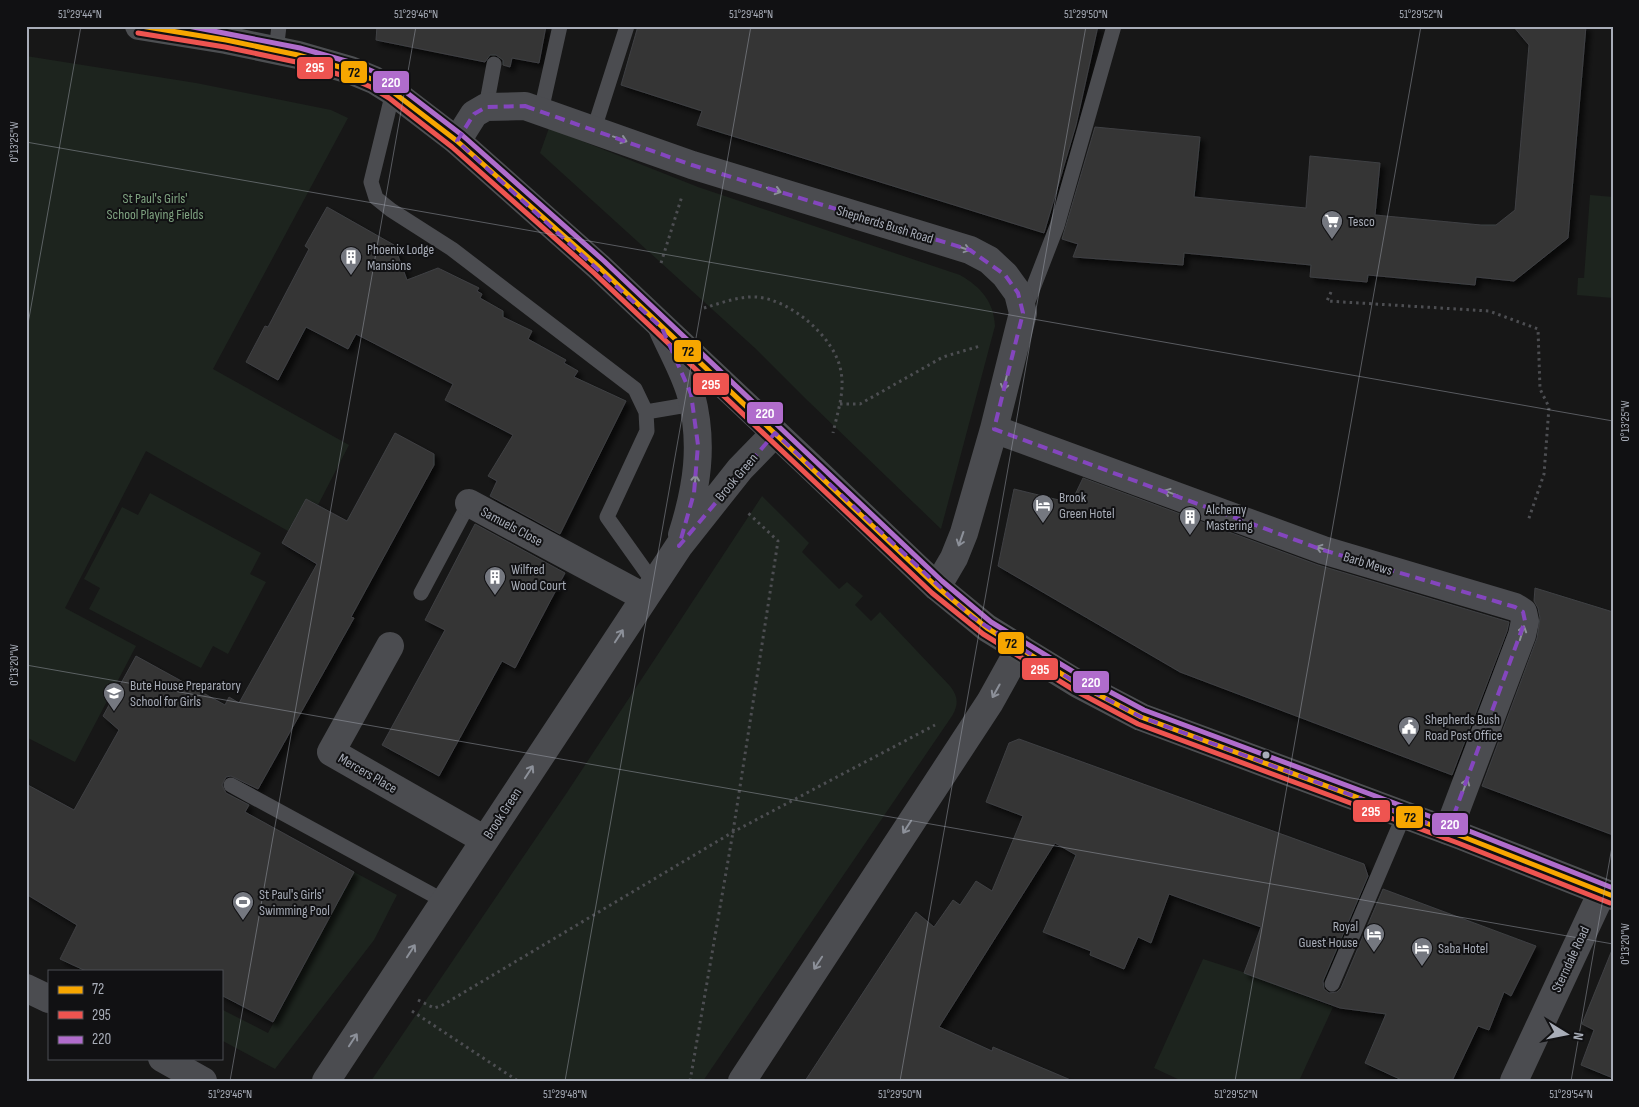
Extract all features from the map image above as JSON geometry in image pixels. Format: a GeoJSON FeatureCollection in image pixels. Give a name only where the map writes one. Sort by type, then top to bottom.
{"type":"FeatureCollection","features":[{"type":"Feature","properties":{"kind":"main road"},"geometry":{"type":"LineString","coordinates":[[139,26],[226,40],[277,39],[298,55],[350,70],[374,80],[393,92],[457,141],[599,267],[775,432],[936,587],[972,617],[1078,684],[1141,717],[1448,831],[1608,894]]}},
{"type":"Feature","properties":{"kind":"street","name":"Shepherds Bush Road"},"geometry":{"type":"LineString","coordinates":[[486,107],[525,106],[692,164],[970,250],[989,260],[1005,275],[1018,293],[1020,324]]}},
{"type":"Feature","properties":{"kind":"street"},"geometry":{"type":"LineString","coordinates":[[457,141],[474,114],[486,107]]}},
{"type":"Feature","properties":{"kind":"street"},"geometry":{"type":"LineString","coordinates":[[936,587],[954,558],[958,547],[994,429],[1020,324]]}},
{"type":"Feature","properties":{"kind":"street","name":"Brook Green"},"geometry":{"type":"LineString","coordinates":[[662,328],[691,394],[698,445],[694,493],[679,546]]}},
{"type":"Feature","properties":{"kind":"street","name":"Barb Mews"},"geometry":{"type":"LineString","coordinates":[[994,429],[1323,550],[1515,607],[1523,612],[1525,621],[1522,635],[1448,831]]}},
{"type":"Feature","properties":{"kind":"street","name":"Brook Green"},"geometry":{"type":"LineString","coordinates":[[326,1081],[679,546],[740,469],[775,432]]}},
{"type":"Feature","properties":{"kind":"street","name":"Samuels Close"},"geometry":{"type":"LineString","coordinates":[[469,503],[649,590]]}},
{"type":"Feature","properties":{"kind":"street","name":"Mercers Place"},"geometry":{"type":"LineString","coordinates":[[390,646],[331,752],[485,840]]}},
{"type":"Feature","properties":{"kind":"street"},"geometry":{"type":"LineString","coordinates":[[742,1081],[990,702],[1020,648]]}},
{"type":"Feature","properties":{"kind":"street","name":"Sterndale Road"},"geometry":{"type":"LineString","coordinates":[[1514,1081],[1608,894]]}},
{"type":"Feature","properties":{"kind":"street"},"geometry":{"type":"LineString","coordinates":[[26,988],[48,999]]}},
{"type":"Feature","properties":{"kind":"street"},"geometry":{"type":"LineString","coordinates":[[166,1060],[203,1081]]}},
{"type":"Feature","properties":{"kind":"lane"},"geometry":{"type":"LineString","coordinates":[[541,111],[560,26]]}},
{"type":"Feature","properties":{"kind":"lane"},"geometry":{"type":"LineString","coordinates":[[594,129],[627,26]]}},
{"type":"Feature","properties":{"kind":"lane"},"geometry":{"type":"LineString","coordinates":[[1020,324],[1057,226],[1114,26]]}},
{"type":"Feature","properties":{"kind":"lane"},"geometry":{"type":"LineString","coordinates":[[486,107],[494,64]]}},
{"type":"Feature","properties":{"kind":"lane"},"geometry":{"type":"LineString","coordinates":[[393,92],[371,182],[376,198],[391,210],[452,249],[635,389],[646,412],[647,432],[607,517],[649,590]]}},
{"type":"Feature","properties":{"kind":"lane"},"geometry":{"type":"LineString","coordinates":[[646,412],[692,404]]}},
{"type":"Feature","properties":{"kind":"lane","name":"Samuels Close"},"geometry":{"type":"LineString","coordinates":[[421,593],[469,503]]}},
{"type":"Feature","properties":{"kind":"lane"},"geometry":{"type":"LineString","coordinates":[[231,786],[444,901]]}},
{"type":"Feature","properties":{"kind":"lane"},"geometry":{"type":"LineString","coordinates":[[1332,984],[1404,815]]}},
{"type":"Feature","properties":{"kind":"path"},"geometry":{"type":"LineString","coordinates":[[661,263],[692,164]]}},
{"type":"Feature","properties":{"kind":"path"},"geometry":{"type":"LineString","coordinates":[[1331,292],[1327,301],[1489,312],[1538,329],[1540,389],[1549,407],[1544,474],[1528,521]]}},
{"type":"Feature","properties":{"kind":"path"},"geometry":{"type":"LineString","coordinates":[[704,308],[731,300],[756,298],[776,302],[794,310],[814,326],[838,360],[842,374],[840,404],[833,433]]}},
{"type":"Feature","properties":{"kind":"path"},"geometry":{"type":"LineString","coordinates":[[840,404],[860,404],[943,358],[1020,324]]}},
{"type":"Feature","properties":{"kind":"path"},"geometry":{"type":"LineString","coordinates":[[690,1081],[733,832],[778,541],[745,509]]}},
{"type":"Feature","properties":{"kind":"path"},"geometry":{"type":"LineString","coordinates":[[417,1000],[434,1008],[441,1006],[733,832],[944,720]]}},
{"type":"Feature","properties":{"kind":"path"},"geometry":{"type":"LineString","coordinates":[[411,1010],[518,1081]]}},
{"type":"Feature","properties":{"kind":"highlighted area"},"geometry":{"type":"Polygon","coordinates":[[[525,106],[692,165],[970,250],[1005,275],[1018,293],[1023,313],[994,429],[1323,550],[1515,607],[1523,612],[1525,621],[1448,831],[1141,717],[1078,684],[972,617],[775,433],[679,546],[694,493],[698,445],[691,394],[662,328],[457,141],[474,114],[486,107],[525,106]]]}},
{"type":"Feature","properties":{"kind":"green space","name":"St Paul's Girls' School Playing Fields"},"geometry":{"type":"Polygon","coordinates":[[[26,56],[196,83],[331,110],[348,118],[213,369],[349,445],[318,505],[306,499],[288,531],[146,451],[65,608],[136,646],[75,762],[26,737],[26,56]]]}},
{"type":"Feature","properties":{"kind":"green space"},"geometry":{"type":"Polygon","coordinates":[[[549,128],[698,187],[960,275],[980,290],[989,302],[995,326],[941,529],[756,349],[540,153],[549,128]]]}},
{"type":"Feature","properties":{"kind":"green space"},"geometry":{"type":"Polygon","coordinates":[[[1590,195],[1613,197],[1613,298],[1577,295],[1578,278],[1584,278],[1590,195]]]}},
{"type":"Feature","properties":{"kind":"green space"},"geometry":{"type":"Polygon","coordinates":[[[150,493],[261,553],[250,574],[266,582],[228,654],[213,646],[201,668],[89,609],[100,588],[84,579],[122,507],[138,515],[150,493]]]}},
{"type":"Feature","properties":{"kind":"green space"},"geometry":{"type":"Polygon","coordinates":[[[762,496],[809,543],[802,552],[839,589],[847,582],[863,596],[855,605],[871,621],[880,612],[950,686],[957,700],[952,716],[703,1081],[371,1081],[566,794],[762,496]]]}},
{"type":"Feature","properties":{"kind":"green space"},"geometry":{"type":"Polygon","coordinates":[[[354,872],[397,895],[374,940],[275,1069],[222,1041],[222,1010],[268,1033],[354,872]]]}},
{"type":"Feature","properties":{"kind":"green space"},"geometry":{"type":"Polygon","coordinates":[[[1203,959],[1240,971],[1333,1007],[1299,1081],[1182,1081],[1154,1068],[1203,959]]]}},
{"type":"Feature","properties":{"kind":"building"},"geometry":{"type":"Polygon","coordinates":[[[377,26],[546,26],[539,63],[512,58],[510,67],[503,65],[503,60],[496,55],[490,55],[485,62],[376,40],[377,26]]]}},
{"type":"Feature","properties":{"kind":"building"},"geometry":{"type":"Polygon","coordinates":[[[638,26],[1098,26],[1076,125],[1044,233],[697,125],[702,111],[621,85],[638,26]]]}},
{"type":"Feature","properties":{"kind":"building"},"geometry":{"type":"Polygon","coordinates":[[[1513,26],[1586,26],[1568,238],[1514,281],[1476,277],[1475,285],[1368,275],[1367,282],[1310,277],[1311,265],[1184,253],[1183,265],[1073,257],[1078,244],[1062,239],[1095,127],[1200,137],[1194,197],[1306,208],[1310,156],[1380,163],[1375,215],[1496,225],[1515,210],[1529,45],[1513,26]]]}},
{"type":"Feature","properties":{"kind":"building"},"geometry":{"type":"Polygon","coordinates":[[[327,207],[394,245],[407,280],[438,268],[479,288],[477,291],[482,294],[480,298],[503,311],[503,317],[532,331],[528,339],[566,360],[564,363],[578,371],[574,377],[626,401],[560,534],[490,496],[497,481],[488,476],[513,435],[445,400],[453,384],[356,334],[348,349],[306,327],[278,380],[246,362],[265,326],[268,327],[309,249],[305,246],[327,207]]]}},
{"type":"Feature","properties":{"kind":"building"},"geometry":{"type":"Polygon","coordinates":[[[395,433],[434,454],[434,465],[351,617],[354,618],[258,789],[231,776],[226,777],[222,785],[226,793],[249,805],[245,812],[354,872],[273,1022],[222,996],[222,970],[84,970],[60,959],[77,925],[26,894],[26,784],[74,810],[119,730],[103,716],[136,656],[225,705],[229,697],[239,703],[317,564],[282,543],[306,499],[347,521],[395,433]]]}},
{"type":"Feature","properties":{"kind":"building"},"geometry":{"type":"Polygon","coordinates":[[[1083,478],[1318,565],[1509,622],[1452,775],[1180,672],[998,566],[1014,489],[1071,503],[1083,478]]]}},
{"type":"Feature","properties":{"kind":"building"},"geometry":{"type":"Polygon","coordinates":[[[475,524],[565,573],[515,668],[502,661],[439,776],[382,745],[445,630],[425,620],[475,524]]]}},
{"type":"Feature","properties":{"kind":"building"},"geometry":{"type":"Polygon","coordinates":[[[1535,588],[1613,612],[1613,835],[1482,786],[1537,638],[1540,618],[1534,601],[1535,588]]]}},
{"type":"Feature","properties":{"kind":"building"},"geometry":{"type":"Polygon","coordinates":[[[1019,739],[1364,864],[1368,876],[1323,981],[1324,989],[1329,993],[1337,992],[1341,988],[1383,889],[1536,946],[1511,996],[1504,992],[1489,1030],[1478,1026],[1452,1081],[1404,1081],[1365,1063],[1386,1014],[1340,1008],[1244,973],[1261,927],[1169,894],[1151,943],[1138,937],[1124,969],[1090,955],[1091,951],[1043,932],[1076,855],[1055,843],[939,1027],[992,1051],[993,1047],[1073,1081],[805,1081],[916,912],[934,927],[953,900],[960,905],[976,881],[992,891],[1023,816],[986,802],[1009,743],[1019,739]]]}},
{"type":"Feature","properties":{"kind":"building"},"geometry":{"type":"Polygon","coordinates":[[[1612,950],[1613,1078],[1581,1065],[1594,1030],[1582,1024],[1612,950]]]}},
{"type":"Feature","properties":{"kind":"transit line","name":"72"},"geometry":{"type":"LineString","coordinates":[[141,26],[226,40],[298,55],[350,70],[374,80],[393,92],[457,141],[599,267],[937,587],[987,628],[1078,684],[1141,717],[1461,836],[1613,896]]}},
{"type":"Feature","properties":{"kind":"transit line","name":"220"},"geometry":{"type":"LineString","coordinates":[[188,26],[300,48],[353,63],[377,73],[398,86],[462,135],[604,261],[942,581],[991,622],[1082,677],[1144,710],[1464,829],[1613,888]]}},
{"type":"Feature","properties":{"kind":"transit line","name":"295"},"geometry":{"type":"LineString","coordinates":[[138,33],[225,47],[296,62],[348,77],[371,87],[389,98],[452,147],[594,273],[932,593],[983,634],[1074,690],[1138,724],[1458,843],[1610,903]]}},
{"type":"Feature","properties":{"kind":"place","name":"Tesco"},"geometry":{"type":"Point","coordinates":[1332,240]}},
{"type":"Feature","properties":{"kind":"place","name":"Phoenix Lodge Mansions"},"geometry":{"type":"Point","coordinates":[351,276]}},
{"type":"Feature","properties":{"kind":"place","name":"Brook Green Hotel"},"geometry":{"type":"Point","coordinates":[1043,524]}},
{"type":"Feature","properties":{"kind":"place","name":"Alchemy Mastering"},"geometry":{"type":"Point","coordinates":[1190,536]}},
{"type":"Feature","properties":{"kind":"place","name":"Wilfred Wood Court"},"geometry":{"type":"Point","coordinates":[495,596]}},
{"type":"Feature","properties":{"kind":"place","name":"Bute House Preparatory School for Girls"},"geometry":{"type":"Point","coordinates":[114,712]}},
{"type":"Feature","properties":{"kind":"place","name":"Shepherds Bush Road Post Office"},"geometry":{"type":"Point","coordinates":[1409,746]}},
{"type":"Feature","properties":{"kind":"place","name":"St Paul's Girls' Swimming Pool"},"geometry":{"type":"Point","coordinates":[243,921]}},
{"type":"Feature","properties":{"kind":"place","name":"Royal Guest House"},"geometry":{"type":"Point","coordinates":[1374,953]}},
{"type":"Feature","properties":{"kind":"place","name":"Saba Hotel"},"geometry":{"type":"Point","coordinates":[1422,967]}}]}
